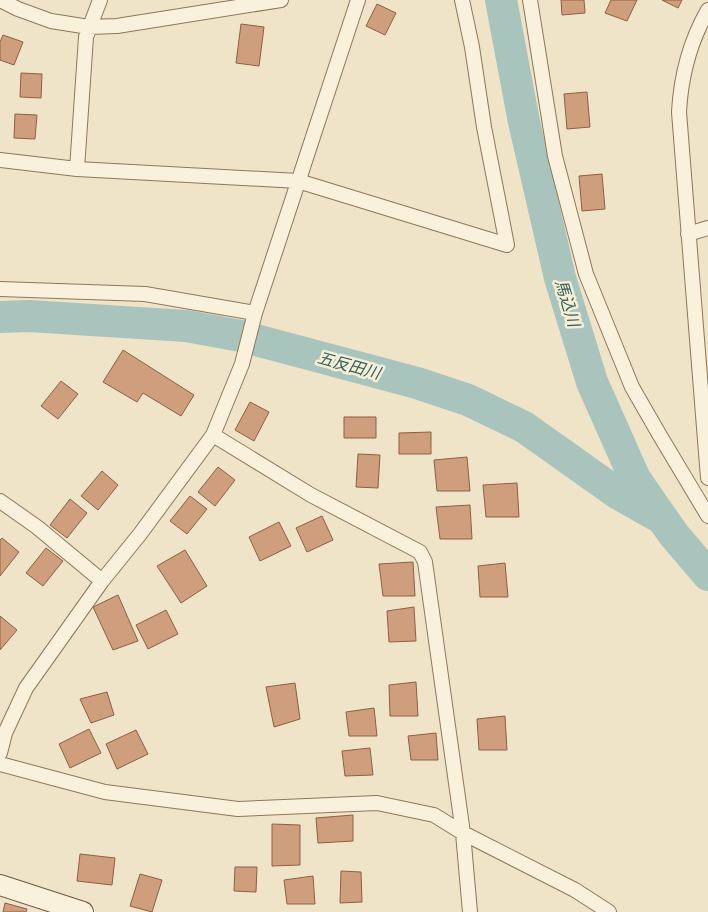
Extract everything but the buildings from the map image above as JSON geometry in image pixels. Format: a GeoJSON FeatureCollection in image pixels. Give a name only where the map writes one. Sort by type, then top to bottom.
{"type":"FeatureCollection","features":[{"type":"Feature","properties":{"kind":"main road"},"geometry":{"type":"LineString","coordinates":[[0,885],[83,912]]}},
{"type":"Feature","properties":{"kind":"street"},"geometry":{"type":"LineString","coordinates":[[0,0],[18,10],[51,21],[89,27],[117,26],[281,0]]}},
{"type":"Feature","properties":{"kind":"street"},"geometry":{"type":"LineString","coordinates":[[77,169],[86,37],[100,0]]}},
{"type":"Feature","properties":{"kind":"street"},"geometry":{"type":"LineString","coordinates":[[0,753],[5,732],[26,688],[102,581],[146,527],[213,435],[242,364],[255,314],[358,0]]}},
{"type":"Feature","properties":{"kind":"street"},"geometry":{"type":"LineString","coordinates":[[0,160],[77,169],[298,182],[507,246],[462,0]]}},
{"type":"Feature","properties":{"kind":"street"},"geometry":{"type":"LineString","coordinates":[[530,0],[555,156],[586,274],[632,387],[708,516]]}},
{"type":"Feature","properties":{"kind":"street"},"geometry":{"type":"LineString","coordinates":[[708,10],[701,22],[683,70],[679,112],[708,478]]}},
{"type":"Feature","properties":{"kind":"street"},"geometry":{"type":"LineString","coordinates":[[688,234],[708,228]]}},
{"type":"Feature","properties":{"kind":"street"},"geometry":{"type":"LineString","coordinates":[[0,289],[145,294],[255,314]]}},
{"type":"Feature","properties":{"kind":"street"},"geometry":{"type":"LineString","coordinates":[[213,435],[311,496],[420,552],[425,562],[464,833],[470,912]]}},
{"type":"Feature","properties":{"kind":"street"},"geometry":{"type":"LineString","coordinates":[[0,501],[37,527],[102,581]]}},
{"type":"Feature","properties":{"kind":"street"},"geometry":{"type":"LineString","coordinates":[[0,764],[105,792],[238,809],[377,802],[434,815],[464,833],[575,890],[609,912]]}},
{"type":"Feature","properties":{"kind":"waterway","name":"馬込川"},"geometry":{"type":"LineString","coordinates":[[501,0],[524,122],[560,278],[592,382],[635,479],[674,535],[708,575]]}},
{"type":"Feature","properties":{"kind":"waterway","name":"五反田川"},"geometry":{"type":"LineString","coordinates":[[0,317],[29,316],[186,326],[241,336],[417,383],[468,400],[524,427],[617,493],[663,519]]}}]}
